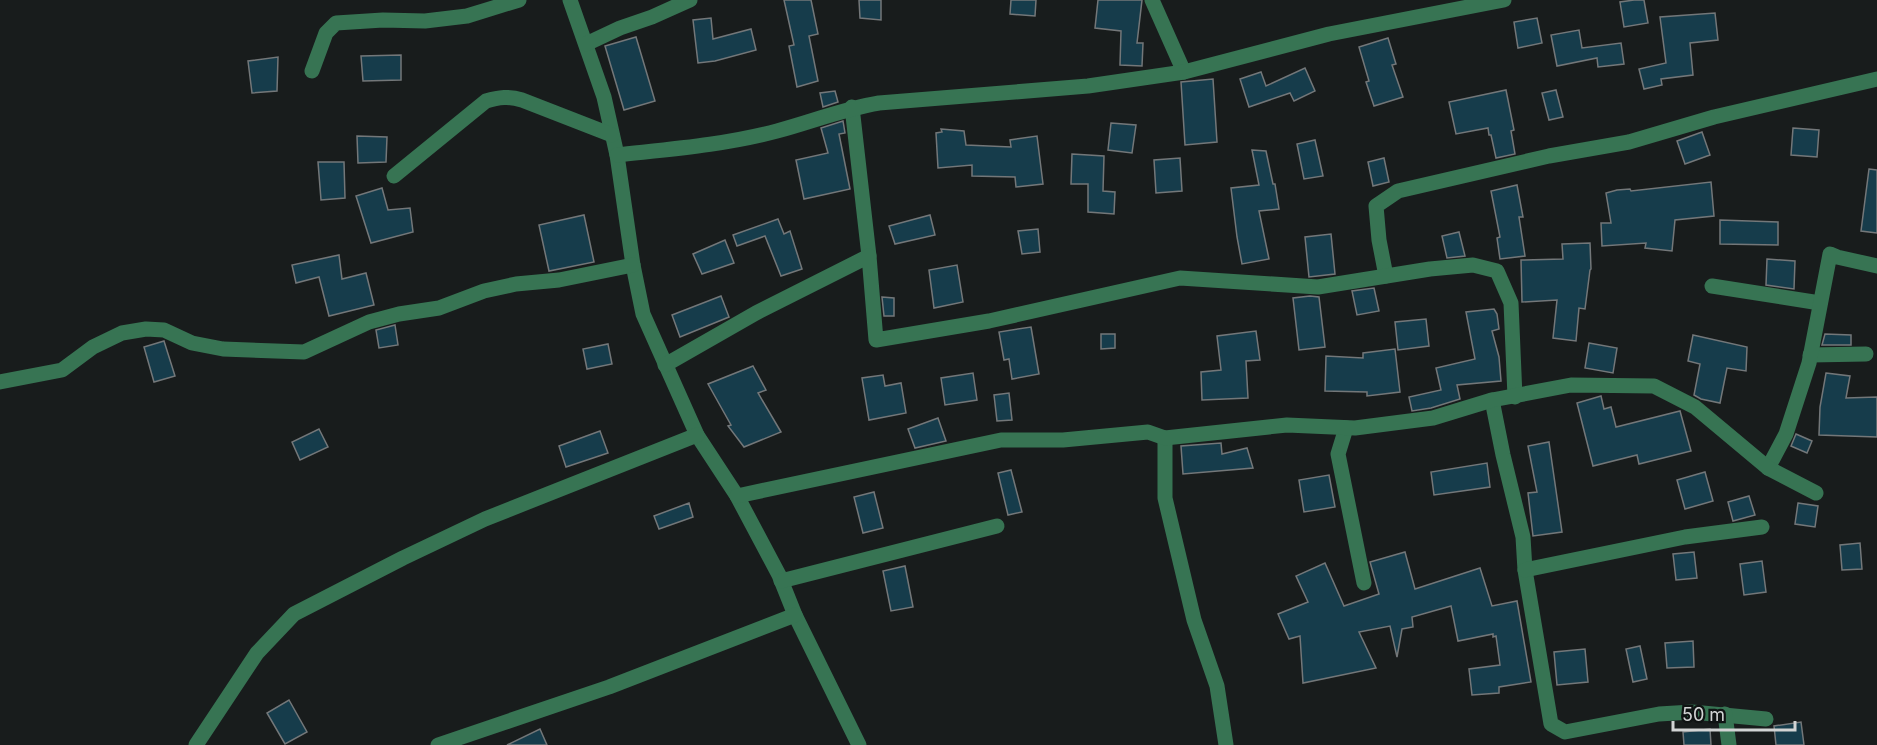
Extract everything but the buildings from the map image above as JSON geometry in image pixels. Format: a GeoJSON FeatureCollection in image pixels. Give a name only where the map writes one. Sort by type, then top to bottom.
{"type":"FeatureCollection","features":[{"type":"Feature","properties":{"kind":"street"},"geometry":{"type":"LineString","coordinates":[[312,71],[326,33],[336,23],[383,20],[425,21],[467,16],[519,0]]}},
{"type":"Feature","properties":{"kind":"street"},"geometry":{"type":"LineString","coordinates":[[570,0],[604,97],[617,155],[633,265],[644,314],[697,435],[737,496],[781,580],[795,615],[859,745]]}},
{"type":"Feature","properties":{"kind":"street"},"geometry":{"type":"LineString","coordinates":[[586,44],[690,0]]}},
{"type":"Feature","properties":{"kind":"street"},"geometry":{"type":"LineString","coordinates":[[1152,0],[1184,72]]}},
{"type":"Feature","properties":{"kind":"street"},"geometry":{"type":"LineString","coordinates":[[617,155],[713,145],[776,131],[852,107],[1088,86],[1184,72],[1329,34],[1504,0]]}},
{"type":"Feature","properties":{"kind":"street"},"geometry":{"type":"LineString","coordinates":[[1386,276],[1379,240],[1376,206],[1398,191],[1549,156],[1629,142],[1714,117],[1877,79]]}},
{"type":"Feature","properties":{"kind":"street"},"geometry":{"type":"LineString","coordinates":[[394,176],[486,101],[498,97],[522,100],[612,135]]}},
{"type":"Feature","properties":{"kind":"street"},"geometry":{"type":"LineString","coordinates":[[852,107],[876,340],[989,321],[1180,278],[1318,287],[1473,265],[1497,271],[1511,303],[1515,397]]}},
{"type":"Feature","properties":{"kind":"street"},"geometry":{"type":"LineString","coordinates":[[1768,468],[1786,434],[1810,355],[1830,254],[1877,267]]}},
{"type":"Feature","properties":{"kind":"street"},"geometry":{"type":"LineString","coordinates":[[665,365],[756,313],[869,256]]}},
{"type":"Feature","properties":{"kind":"street"},"geometry":{"type":"LineString","coordinates":[[0,382],[63,370],[93,347],[122,333],[146,329],[164,330],[192,343],[224,350],[304,352],[369,322],[399,314],[439,308],[484,291],[516,284],[559,280],[633,265]]}},
{"type":"Feature","properties":{"kind":"street"},"geometry":{"type":"LineString","coordinates":[[1712,286],[1820,303]]}},
{"type":"Feature","properties":{"kind":"street"},"geometry":{"type":"LineString","coordinates":[[1810,355],[1866,354]]}},
{"type":"Feature","properties":{"kind":"street"},"geometry":{"type":"LineString","coordinates":[[737,496],[1001,440],[1064,440],[1148,432],[1164,438],[1287,425],[1346,428],[1433,418],[1492,400],[1571,385],[1654,386],[1695,407],[1768,468],[1816,493]]}},
{"type":"Feature","properties":{"kind":"street"},"geometry":{"type":"LineString","coordinates":[[1492,400],[1523,537],[1525,570],[1551,724],[1566,738],[1659,714],[1692,712],[1766,719]]}},
{"type":"Feature","properties":{"kind":"street"},"geometry":{"type":"LineString","coordinates":[[1346,428],[1338,454],[1364,583]]}},
{"type":"Feature","properties":{"kind":"street"},"geometry":{"type":"LineString","coordinates":[[196,745],[257,653],[294,614],[485,519],[697,435]]}},
{"type":"Feature","properties":{"kind":"street"},"geometry":{"type":"LineString","coordinates":[[1164,438],[1165,498],[1194,620],[1217,686],[1226,745]]}},
{"type":"Feature","properties":{"kind":"street"},"geometry":{"type":"LineString","coordinates":[[781,580],[997,526]]}},
{"type":"Feature","properties":{"kind":"street"},"geometry":{"type":"LineString","coordinates":[[1525,570],[1684,537],[1762,527]]}},
{"type":"Feature","properties":{"kind":"street"},"geometry":{"type":"LineString","coordinates":[[438,745],[609,687],[795,615]]}},
{"type":"Feature","properties":{"kind":"street"},"geometry":{"type":"LineString","coordinates":[[1725,714],[1729,745]]}}]}
